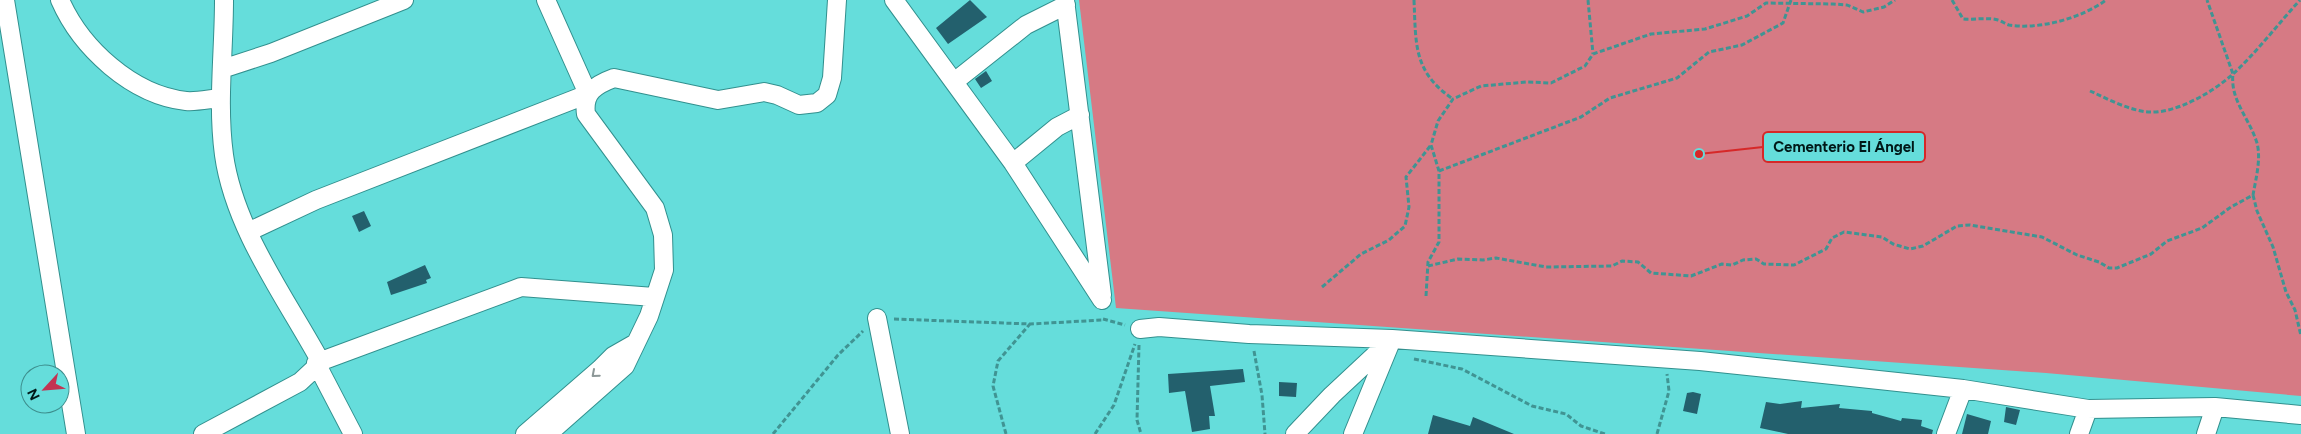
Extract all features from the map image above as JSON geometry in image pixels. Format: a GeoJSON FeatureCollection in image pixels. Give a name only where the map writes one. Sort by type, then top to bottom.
{"type":"FeatureCollection","features":[{"type":"Feature","properties":{"kind":"street"},"geometry":{"type":"LineString","coordinates":[[5,0],[76,434]]}},
{"type":"Feature","properties":{"kind":"street"},"geometry":{"type":"LineString","coordinates":[[60,0],[78,31],[105,61],[148,90],[186,101],[220,98]]}},
{"type":"Feature","properties":{"kind":"street"},"geometry":{"type":"LineString","coordinates":[[203,434],[311,375],[318,357],[248,232],[233,196],[224,156],[220,98],[224,0]]}},
{"type":"Feature","properties":{"kind":"street"},"geometry":{"type":"LineString","coordinates":[[222,69],[271,53],[404,0]]}},
{"type":"Feature","properties":{"kind":"street"},"geometry":{"type":"LineString","coordinates":[[546,0],[588,94]]}},
{"type":"Feature","properties":{"kind":"street"},"geometry":{"type":"LineString","coordinates":[[548,434],[625,366],[649,316],[664,270],[663,235],[655,208],[586,114],[584,104],[588,94],[598,84],[614,78],[718,100],[764,92],[777,95],[799,105],[817,102],[827,95],[832,78],[838,0]]}},
{"type":"Feature","properties":{"kind":"street"},"geometry":{"type":"LineString","coordinates":[[899,2],[954,82],[1014,163],[1102,300]]}},
{"type":"Feature","properties":{"kind":"street"},"geometry":{"type":"LineString","coordinates":[[954,82],[1026,25],[1066,2],[1102,300]]}},
{"type":"Feature","properties":{"kind":"street"},"geometry":{"type":"LineString","coordinates":[[248,232],[316,200],[588,94]]}},
{"type":"Feature","properties":{"kind":"street"},"geometry":{"type":"LineString","coordinates":[[1014,163],[1057,127],[1080,115]]}},
{"type":"Feature","properties":{"kind":"street"},"geometry":{"type":"LineString","coordinates":[[316,363],[521,287],[654,297]]}},
{"type":"Feature","properties":{"kind":"street"},"geometry":{"type":"LineString","coordinates":[[877,318],[900,434]]}},
{"type":"Feature","properties":{"kind":"street"},"geometry":{"type":"LineString","coordinates":[[1140,329],[1159,327],[1249,334],[1392,339],[1700,361],[1963,389],[2088,409],[2215,407],[2301,414]]}},
{"type":"Feature","properties":{"kind":"street"},"geometry":{"type":"LineString","coordinates":[[1294,434],[1332,395],[1392,339]]}},
{"type":"Feature","properties":{"kind":"street"},"geometry":{"type":"LineString","coordinates":[[1352,434],[1392,339]]}},
{"type":"Feature","properties":{"kind":"street"},"geometry":{"type":"LineString","coordinates":[[525,434],[600,370],[613,356],[634,344]]}},
{"type":"Feature","properties":{"kind":"street"},"geometry":{"type":"LineString","coordinates":[[316,363],[353,434]]}},
{"type":"Feature","properties":{"kind":"street"},"geometry":{"type":"LineString","coordinates":[[1946,434],[1963,389]]}},
{"type":"Feature","properties":{"kind":"street"},"geometry":{"type":"LineString","coordinates":[[2206,434],[2215,407]]}},
{"type":"Feature","properties":{"kind":"street"},"geometry":{"type":"LineString","coordinates":[[2079,434],[2088,409]]}},
{"type":"Feature","properties":{"kind":"path"},"geometry":{"type":"LineString","coordinates":[[1414,0],[1419,61],[1438,89],[1453,99]]}},
{"type":"Feature","properties":{"kind":"path"},"geometry":{"type":"LineString","coordinates":[[1322,287],[1360,254],[1389,240],[1405,226],[1409,208],[1406,177],[1431,145],[1438,121],[1453,99],[1481,86],[1527,82],[1551,83],[1585,66],[1592,54],[1588,0]]}},
{"type":"Feature","properties":{"kind":"path"},"geometry":{"type":"LineString","coordinates":[[1592,54],[1651,34],[1705,29],[1747,16],[1766,3],[1791,2],[1847,5],[1863,12],[1884,7],[1895,0]]}},
{"type":"Feature","properties":{"kind":"path"},"geometry":{"type":"LineString","coordinates":[[1952,0],[1963,19],[1997,20],[2008,24],[2021,25],[2072,18],[2106,0]]}},
{"type":"Feature","properties":{"kind":"path"},"geometry":{"type":"LineString","coordinates":[[2207,0],[2233,74],[2232,84],[2241,112],[2257,141],[2258,168],[2253,195],[2257,211],[2273,247],[2286,292],[2295,310],[2301,336]]}},
{"type":"Feature","properties":{"kind":"path"},"geometry":{"type":"LineString","coordinates":[[2090,91],[2118,103],[2148,112],[2176,108],[2210,90],[2233,74],[2300,0]]}},
{"type":"Feature","properties":{"kind":"path"},"geometry":{"type":"LineString","coordinates":[[1439,171],[1581,117],[1610,98],[1677,78],[1708,52],[1742,45],[1783,23],[1791,2]]}},
{"type":"Feature","properties":{"kind":"path"},"geometry":{"type":"LineString","coordinates":[[1426,296],[1428,266],[1439,242],[1439,171],[1431,145]]}},
{"type":"Feature","properties":{"kind":"path"},"geometry":{"type":"LineString","coordinates":[[1428,266],[1458,259],[1483,260],[1496,258],[1546,268],[1612,266],[1622,261],[1638,262],[1651,273],[1691,276],[1722,264],[1732,265],[1743,260],[1756,259],[1764,264],[1794,265],[1826,249],[1832,238],[1844,232],[1882,237],[1893,244],[1910,249],[1923,246],[1957,226],[1970,224],[2042,237],[2077,255],[2099,262],[2109,268],[2117,268],[2151,254],[2167,241],[2202,228],[2231,207],[2253,195]]}},
{"type":"Feature","properties":{"kind":"path"},"geometry":{"type":"LineString","coordinates":[[1102,300],[1103,320]]}},
{"type":"Feature","properties":{"kind":"path"},"geometry":{"type":"LineString","coordinates":[[773,434],[838,356],[877,318],[1030,324],[1103,320],[1140,329]]}},
{"type":"Feature","properties":{"kind":"path"},"geometry":{"type":"LineString","coordinates":[[1006,434],[993,386],[998,361],[1030,324]]}},
{"type":"Feature","properties":{"kind":"path"},"geometry":{"type":"LineString","coordinates":[[1094,434],[1114,406],[1140,329]]}},
{"type":"Feature","properties":{"kind":"path"},"geometry":{"type":"LineString","coordinates":[[1140,329],[1137,420],[1141,434]]}},
{"type":"Feature","properties":{"kind":"path"},"geometry":{"type":"LineString","coordinates":[[1249,334],[1255,354],[1262,395],[1264,434]]}},
{"type":"Feature","properties":{"kind":"path"},"geometry":{"type":"LineString","coordinates":[[1410,358],[1462,369],[1532,406],[1566,414],[1581,426],[1605,434]]}},
{"type":"Feature","properties":{"kind":"path"},"geometry":{"type":"LineString","coordinates":[[1657,434],[1669,391],[1665,360]]}},
{"type":"Feature","properties":{"kind":"shaded area"},"geometry":{"type":"Polygon","coordinates":[[[1079,0],[2301,0],[2301,396],[2046,373],[1116,308],[1079,0]]]}},
{"type":"Feature","properties":{"kind":"building"},"geometry":{"type":"Polygon","coordinates":[[[970,0],[987,17],[948,44],[936,28],[970,0]]]}},
{"type":"Feature","properties":{"kind":"building"},"geometry":{"type":"Polygon","coordinates":[[[986,71],[992,81],[981,88],[975,79],[986,71]]]}},
{"type":"Feature","properties":{"kind":"building"},"geometry":{"type":"Polygon","coordinates":[[[364,211],[371,226],[359,232],[352,216],[364,211]]]}},
{"type":"Feature","properties":{"kind":"building"},"geometry":{"type":"Polygon","coordinates":[[[425,265],[431,278],[426,280],[427,283],[391,295],[387,282],[425,265]]]}},
{"type":"Feature","properties":{"kind":"building"},"geometry":{"type":"Polygon","coordinates":[[[1243,369],[1245,382],[1210,386],[1215,416],[1209,416],[1210,429],[1192,432],[1185,391],[1169,393],[1168,374],[1243,369]]]}},
{"type":"Feature","properties":{"kind":"building"},"geometry":{"type":"Polygon","coordinates":[[[1279,382],[1297,383],[1296,397],[1279,396],[1279,382]]]}},
{"type":"Feature","properties":{"kind":"building"},"geometry":{"type":"Polygon","coordinates":[[[1687,393],[1701,394],[1697,414],[1683,411],[1687,393]]]}},
{"type":"Feature","properties":{"kind":"building"},"geometry":{"type":"Polygon","coordinates":[[[1802,401],[1801,408],[1840,404],[1839,408],[1872,411],[1872,413],[1901,421],[1902,418],[1922,420],[1921,426],[1933,430],[1932,434],[1788,434],[1760,428],[1766,402],[1780,404],[1802,401]]]}},
{"type":"Feature","properties":{"kind":"building"},"geometry":{"type":"Polygon","coordinates":[[[2006,407],[2020,410],[2016,425],[2004,422],[2006,407]]]}},
{"type":"Feature","properties":{"kind":"building"},"geometry":{"type":"Polygon","coordinates":[[[1967,414],[1991,421],[1988,434],[1962,434],[1967,414]]]}},
{"type":"Feature","properties":{"kind":"building"},"geometry":{"type":"Polygon","coordinates":[[[1433,415],[1470,426],[1473,417],[1514,434],[1428,434],[1433,415]]]}},
{"type":"Feature","properties":{"kind":"place","name":"Cementerio El Ángel"},"geometry":{"type":"Point","coordinates":[1699,154]}}]}
